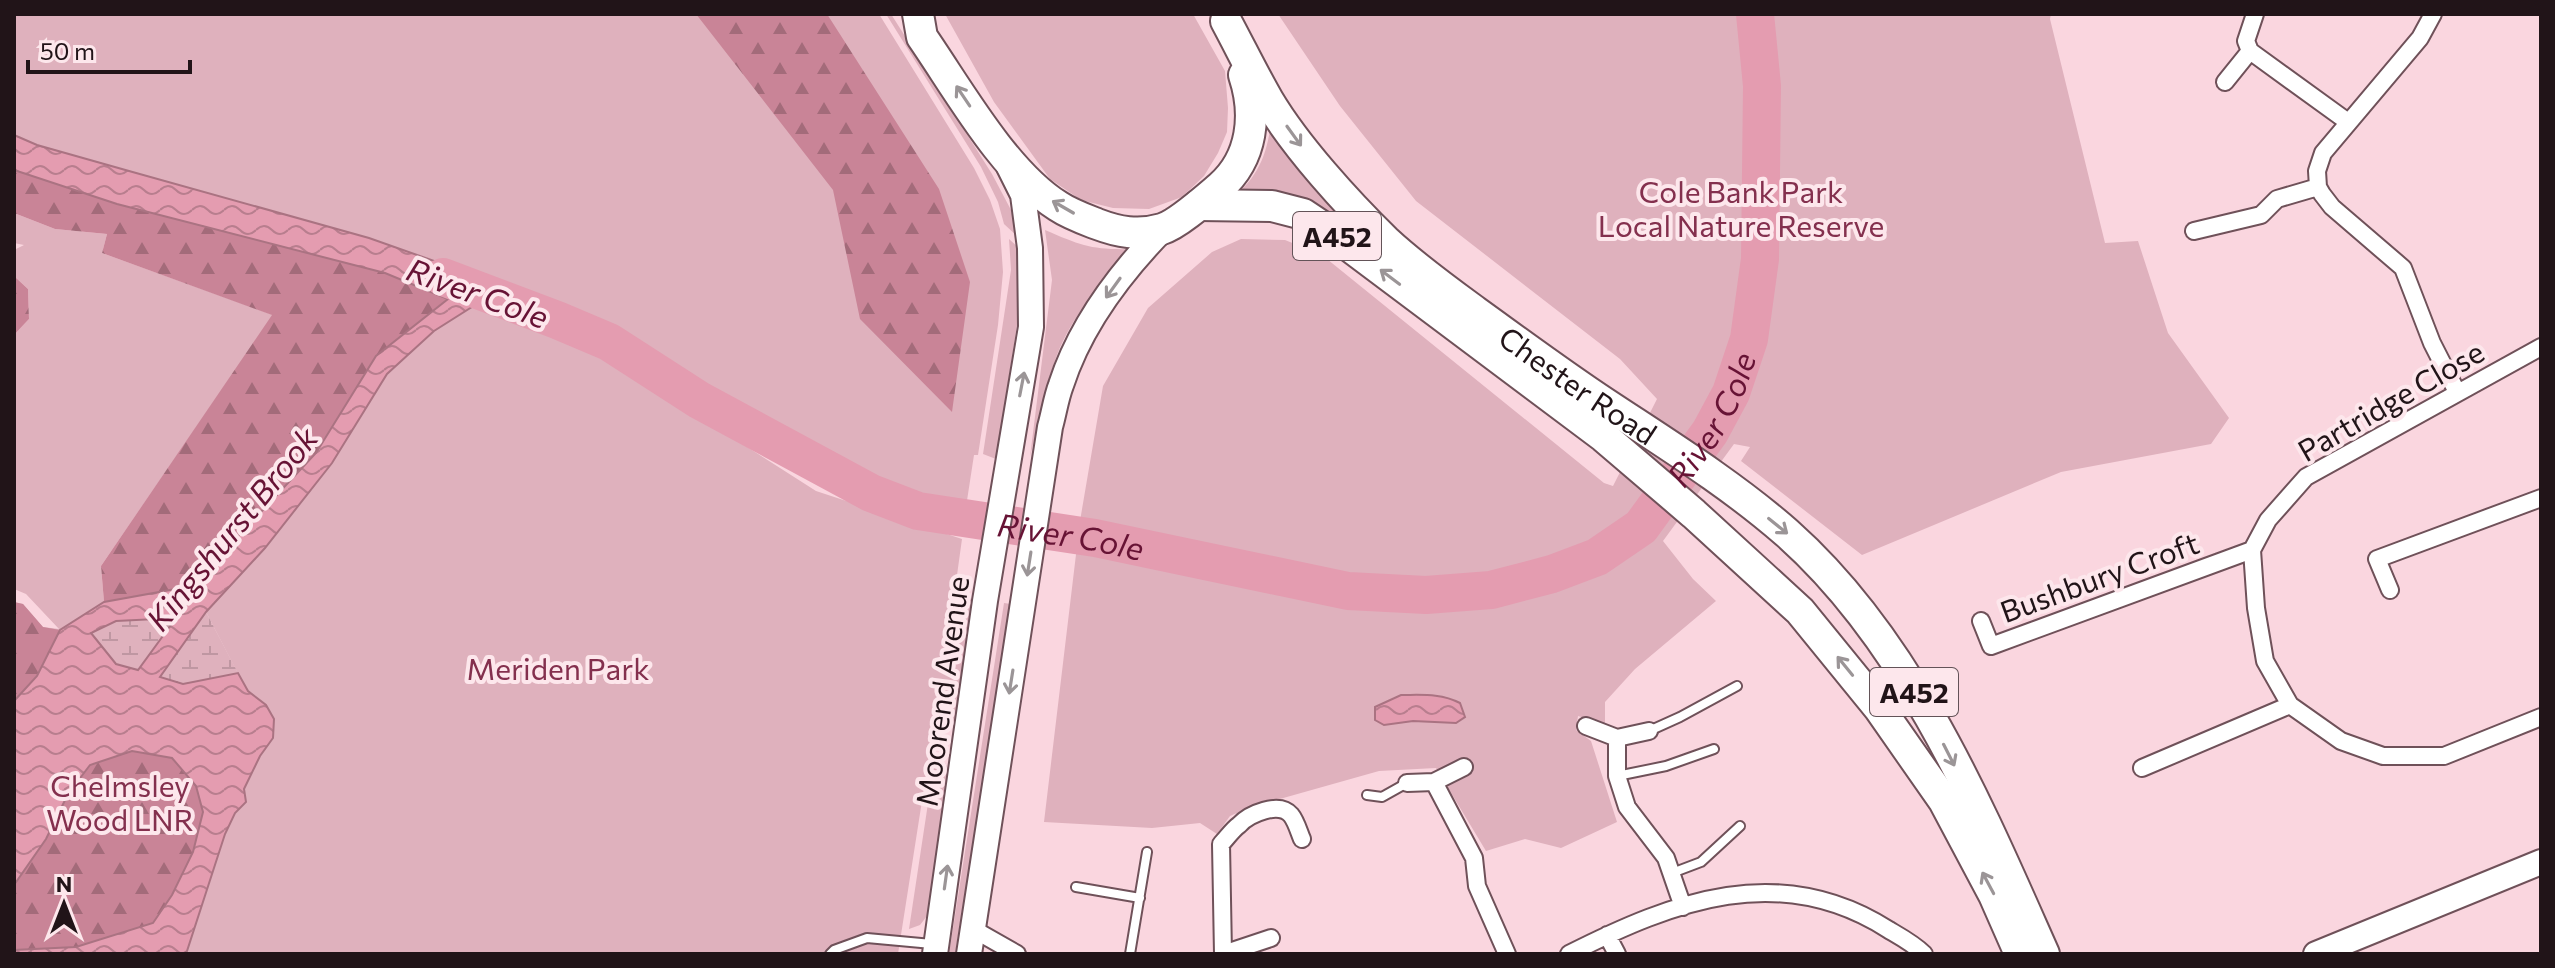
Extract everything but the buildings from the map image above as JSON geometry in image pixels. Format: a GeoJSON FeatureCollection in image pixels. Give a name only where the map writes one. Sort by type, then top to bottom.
{"type":"FeatureCollection","features":[{"type":"Feature","properties":{"kind":"highway","name":"A452"},"geometry":{"type":"LineString","coordinates":[[916,22],[1004,156],[1030,184],[1058,206],[1121,233],[1163,229],[1199,205],[1225,182],[1242,159],[1250,137],[1252,113],[1248,89],[1223,18]]}},
{"type":"Feature","properties":{"kind":"highway","name":"Chester Road"},"geometry":{"type":"LineString","coordinates":[[1223,18],[1269,101],[1297,142],[1387,242],[1613,426],[1694,514],[1800,611],[1879,708],[1944,801],[1994,895],[2020,954]]}},
{"type":"Feature","properties":{"kind":"highway","name":"Chester Road"},"geometry":{"type":"LineString","coordinates":[[1199,205],[1272,206],[1303,214],[1613,426],[1718,477],[1788,534],[1814,560],[1884,644],[1940,737],[1990,834],[2044,954]]}},
{"type":"Feature","properties":{"kind":"street"},"geometry":{"type":"LineString","coordinates":[[2255,14],[2246,41],[2250,51],[2348,122]]}},
{"type":"Feature","properties":{"kind":"street"},"geometry":{"type":"LineString","coordinates":[[2433,14],[2420,38],[2323,153],[2317,171],[2318,187],[2332,207],[2403,268],[2432,343],[2457,392]]}},
{"type":"Feature","properties":{"kind":"street"},"geometry":{"type":"LineString","coordinates":[[2225,82],[2250,51]]}},
{"type":"Feature","properties":{"kind":"street","name":"Moorend Avenue"},"geometry":{"type":"LineString","coordinates":[[936,949],[985,601],[1031,327],[1030,248],[1023,195],[1004,156]]}},
{"type":"Feature","properties":{"kind":"street"},"geometry":{"type":"LineString","coordinates":[[2194,231],[2261,215],[2277,199],[2318,187]]}},
{"type":"Feature","properties":{"kind":"street"},"geometry":{"type":"LineString","coordinates":[[969,954],[1044,467],[1061,384],[1082,336],[1136,256],[1163,229]]}},
{"type":"Feature","properties":{"kind":"street","name":"Partridge Close"},"geometry":{"type":"LineString","coordinates":[[2252,550],[2268,520],[2306,477],[2541,347]]}},
{"type":"Feature","properties":{"kind":"street"},"geometry":{"type":"LineString","coordinates":[[2390,590],[2377,559],[2541,498]]}},
{"type":"Feature","properties":{"kind":"street"},"geometry":{"type":"LineString","coordinates":[[2252,550],[2256,608],[2265,661],[2290,705],[2341,741],[2383,756],[2444,756],[2541,717]]}},
{"type":"Feature","properties":{"kind":"street","name":"Bushbury Croft"},"geometry":{"type":"LineString","coordinates":[[1981,621],[1991,646],[2252,550]]}},
{"type":"Feature","properties":{"kind":"street"},"geometry":{"type":"LineString","coordinates":[[2142,768],[2290,705]]}},
{"type":"Feature","properties":{"kind":"street"},"geometry":{"type":"LineString","coordinates":[[1586,726],[1617,738],[1649,731]]}},
{"type":"Feature","properties":{"kind":"street"},"geometry":{"type":"LineString","coordinates":[[1617,738],[1617,776],[1627,807],[1666,858],[1683,907]]}},
{"type":"Feature","properties":{"kind":"street"},"geometry":{"type":"LineString","coordinates":[[1407,783],[1434,782],[1464,767]]}},
{"type":"Feature","properties":{"kind":"street"},"geometry":{"type":"LineString","coordinates":[[1434,782],[1474,858],[1477,886],[1507,954]]}},
{"type":"Feature","properties":{"kind":"street"},"geometry":{"type":"LineString","coordinates":[[1271,938],[1223,954],[1221,844],[1240,822],[1256,813],[1275,809],[1284,810],[1292,816],[1302,839]]}},
{"type":"Feature","properties":{"kind":"street"},"geometry":{"type":"LineString","coordinates":[[2316,954],[2355,946],[2541,862]]}},
{"type":"Feature","properties":{"kind":"street"},"geometry":{"type":"LineString","coordinates":[[1569,954],[1607,935],[1711,898],[1765,891],[1840,905],[1867,916],[1924,954]]}},
{"type":"Feature","properties":{"kind":"street"},"geometry":{"type":"LineString","coordinates":[[973,929],[1017,954]]}},
{"type":"Feature","properties":{"kind":"street"},"geometry":{"type":"LineString","coordinates":[[1607,935],[1617,954]]}},
{"type":"Feature","properties":{"kind":"lane"},"geometry":{"type":"LineString","coordinates":[[1649,731],[1737,686]]}},
{"type":"Feature","properties":{"kind":"lane"},"geometry":{"type":"LineString","coordinates":[[1617,776],[1666,766],[1714,749]]}},
{"type":"Feature","properties":{"kind":"lane"},"geometry":{"type":"LineString","coordinates":[[1367,795],[1382,797],[1407,783]]}},
{"type":"Feature","properties":{"kind":"lane"},"geometry":{"type":"LineString","coordinates":[[1672,873],[1701,862],[1740,826]]}},
{"type":"Feature","properties":{"kind":"lane"},"geometry":{"type":"LineString","coordinates":[[1130,954],[1147,852]]}},
{"type":"Feature","properties":{"kind":"lane"},"geometry":{"type":"LineString","coordinates":[[1076,887],[1140,898]]}},
{"type":"Feature","properties":{"kind":"lane"},"geometry":{"type":"LineString","coordinates":[[830,954],[867,938],[936,949]]}},
{"type":"Feature","properties":{"kind":"green space"},"geometry":{"type":"Polygon","coordinates":[[[14,14],[879,14],[974,168],[1000,229],[1003,272],[998,325],[978,455],[974,455],[966,507],[880,485],[825,451],[702,386],[618,335],[548,300],[369,238],[142,176],[37,145],[14,135],[14,14]]]}},
{"type":"Feature","properties":{"kind":"green space"},"geometry":{"type":"Polygon","coordinates":[[[696,14],[827,14],[939,189],[970,282],[952,412],[860,319],[833,190],[696,14]]]}},
{"type":"Feature","properties":{"kind":"green space"},"geometry":{"type":"Polygon","coordinates":[[[886,14],[891,14],[992,174],[1011,210],[1018,237],[1004,224],[998,202],[981,167],[886,14]]]}},
{"type":"Feature","properties":{"kind":"green space"},"geometry":{"type":"Polygon","coordinates":[[[945,14],[1193,14],[1225,71],[1227,132],[1218,153],[1204,176],[1182,197],[1149,209],[1113,208],[1081,200],[1050,179],[994,102],[945,14]]]}},
{"type":"Feature","properties":{"kind":"green space","name":"Cole Bank Park Local Nature Reserve"},"geometry":{"type":"Polygon","coordinates":[[[1278,14],[2051,14],[2105,243],[2138,241],[2168,333],[2229,418],[2211,444],[2061,472],[1862,555],[1741,461],[1750,447],[1734,444],[1663,541],[1693,579],[1716,601],[1635,669],[1605,702],[1605,724],[1578,716],[1576,730],[1591,741],[1617,822],[1561,848],[1525,839],[1486,851],[1436,768],[1379,771],[1248,808],[1230,816],[1217,834],[1200,823],[1152,828],[1044,822],[1080,521],[1103,386],[1148,308],[1212,252],[1241,239],[1285,240],[1322,255],[1604,483],[1613,486],[1657,399],[1620,359],[1416,201],[1340,106],[1278,14]]]}},
{"type":"Feature","properties":{"kind":"green space"},"geometry":{"type":"Polygon","coordinates":[[[1272,114],[1451,299],[1240,191],[1264,156],[1272,114]]]}},
{"type":"Feature","properties":{"kind":"green space"},"geometry":{"type":"Polygon","coordinates":[[[14,170],[117,204],[385,273],[449,299],[376,356],[316,453],[192,586],[104,602],[101,566],[272,315],[102,253],[107,234],[55,229],[14,213],[14,170]]]}},
{"type":"Feature","properties":{"kind":"green space","name":"Meriden Park"},"geometry":{"type":"Polygon","coordinates":[[[14,213],[55,229],[107,234],[102,253],[273,315],[101,566],[104,602],[60,630],[247,691],[206,612],[265,548],[332,463],[387,374],[434,331],[475,304],[517,314],[574,343],[691,411],[816,491],[962,539],[947,647],[959,597],[976,599],[958,715],[951,725],[932,737],[898,954],[14,954],[14,602],[23,604],[43,627],[59,629],[26,594],[14,589],[14,335],[29,319],[28,289],[14,276],[14,250],[24,245],[14,243],[14,213]]]}},
{"type":"Feature","properties":{"kind":"green space"},"geometry":{"type":"Polygon","coordinates":[[[1045,230],[1088,246],[1133,249],[1090,298],[1064,340],[1049,379],[1030,457],[1052,280],[1045,230]]]}},
{"type":"Feature","properties":{"kind":"green space"},"geometry":{"type":"Polygon","coordinates":[[[1009,239],[1020,249],[1023,287],[996,459],[983,454],[1011,270],[1009,239]]]}},
{"type":"Feature","properties":{"kind":"green space"},"geometry":{"type":"Polygon","coordinates":[[[14,276],[28,289],[29,319],[14,335],[14,276]]]}},
{"type":"Feature","properties":{"kind":"green space"},"geometry":{"type":"Polygon","coordinates":[[[14,602],[23,604],[43,627],[60,630],[37,675],[14,705],[14,602]]]}},
{"type":"Feature","properties":{"kind":"green space"},"geometry":{"type":"Polygon","coordinates":[[[1004,603],[1011,604],[955,954],[949,954],[1004,603]]]}},
{"type":"Feature","properties":{"kind":"green space"},"geometry":{"type":"Polygon","coordinates":[[[206,612],[238,673],[183,684],[159,678],[206,612]]]}},
{"type":"Feature","properties":{"kind":"green space"},"geometry":{"type":"Polygon","coordinates":[[[177,618],[138,670],[116,664],[91,633],[116,621],[177,618]]]}},
{"type":"Feature","properties":{"kind":"green space","name":"Chelmsley Wood LNR"},"geometry":{"type":"Polygon","coordinates":[[[132,751],[172,758],[196,786],[203,812],[193,852],[172,895],[153,923],[76,947],[14,950],[14,885],[46,839],[68,794],[90,765],[132,751]]]}},
{"type":"Feature","properties":{"kind":"green space"},"geometry":{"type":"Polygon","coordinates":[[[935,757],[945,763],[949,770],[927,916],[920,925],[909,929],[935,757]]]}},
{"type":"Feature","properties":{"kind":"water"},"geometry":{"type":"Polygon","coordinates":[[[14,135],[37,145],[369,238],[505,286],[434,331],[387,374],[332,463],[265,548],[206,612],[160,677],[183,684],[238,673],[248,691],[266,705],[274,719],[273,738],[260,756],[244,789],[246,802],[235,813],[225,834],[187,951],[182,954],[14,954],[14,950],[76,947],[153,923],[172,895],[193,852],[203,812],[196,786],[172,758],[132,751],[90,765],[68,794],[46,839],[14,885],[15,700],[37,676],[60,630],[104,602],[192,586],[316,453],[376,356],[448,299],[385,273],[117,204],[14,170],[14,135]],[[176,618],[116,621],[91,633],[116,664],[138,670],[176,618]]]}},
{"type":"Feature","properties":{"kind":"water"},"geometry":{"type":"Polygon","coordinates":[[[1401,695],[1431,695],[1453,700],[1460,703],[1465,717],[1456,723],[1413,721],[1384,725],[1375,720],[1375,707],[1401,695]]]}},
{"type":"Feature","properties":{"kind":"waterway","name":"River Cole"},"geometry":{"type":"LineString","coordinates":[[443,277],[609,342],[699,400],[871,493],[918,511],[1095,538],[1348,591],[1426,595],[1491,590],[1552,574],[1597,557],[1641,527],[1710,432],[1731,393],[1749,339],[1760,259],[1762,86],[1755,14]]}},
{"type":"Feature","properties":{"kind":"water label","name":"Kingshurst Brook"},"geometry":{"type":"Point","coordinates":[231,528]}}]}
